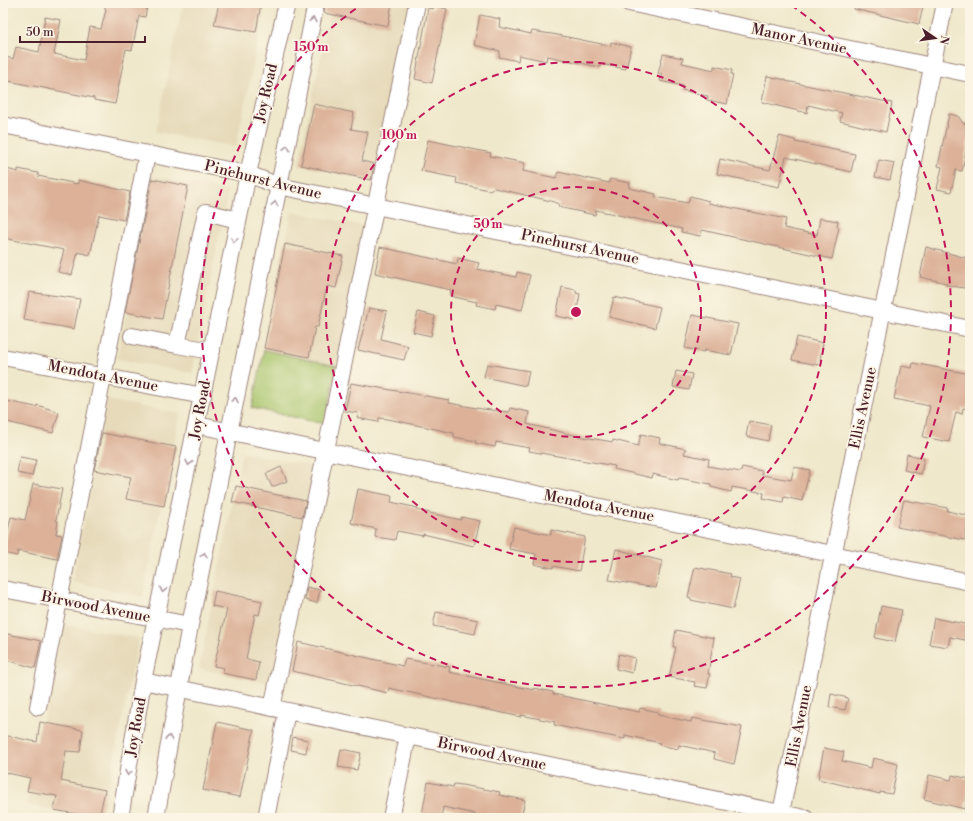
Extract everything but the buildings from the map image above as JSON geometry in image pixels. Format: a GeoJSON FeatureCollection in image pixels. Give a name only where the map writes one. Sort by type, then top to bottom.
{"type":"FeatureCollection","features":[{"type":"Feature","properties":{"kind":"street","name":"Joy Road"},"geometry":{"type":"LineString","coordinates":[[120,818],[143,681],[203,396],[238,220],[287,3]]}},
{"type":"Feature","properties":{"kind":"street","name":"Joy Road"},"geometry":{"type":"LineString","coordinates":[[156,818],[178,689],[228,430],[316,3]]}},
{"type":"Feature","properties":{"kind":"street"},"geometry":{"type":"LineString","coordinates":[[266,818],[280,709],[326,450],[416,3]]}},
{"type":"Feature","properties":{"kind":"street","name":"Manor Avenue"},"geometry":{"type":"LineString","coordinates":[[629,3],[970,74]]}},
{"type":"Feature","properties":{"kind":"street","name":"Ellis Avenue"},"geometry":{"type":"LineString","coordinates":[[781,813],[945,3]]}},
{"type":"Feature","properties":{"kind":"street","name":"Pinehurst Avenue"},"geometry":{"type":"LineString","coordinates":[[3,125],[248,174],[279,186],[970,329]]}},
{"type":"Feature","properties":{"kind":"street"},"geometry":{"type":"LineString","coordinates":[[38,707],[147,154]]}},
{"type":"Feature","properties":{"kind":"street"},"geometry":{"type":"LineString","coordinates":[[177,345],[206,212],[238,220]]}},
{"type":"Feature","properties":{"kind":"street"},"geometry":{"type":"LineString","coordinates":[[132,336],[212,351]]}},
{"type":"Feature","properties":{"kind":"street","name":"Mendota Avenue"},"geometry":{"type":"LineString","coordinates":[[3,357],[203,396]]}},
{"type":"Feature","properties":{"kind":"street","name":"Mendota Avenue"},"geometry":{"type":"LineString","coordinates":[[197,425],[228,430],[834,553],[970,582]]}},
{"type":"Feature","properties":{"kind":"street","name":"Birwood Avenue"},"geometry":{"type":"LineString","coordinates":[[3,589],[190,625]]}},
{"type":"Feature","properties":{"kind":"street","name":"Birwood Avenue"},"geometry":{"type":"LineString","coordinates":[[143,681],[805,818]]}},
{"type":"Feature","properties":{"kind":"street"},"geometry":{"type":"LineString","coordinates":[[391,818],[408,736]]}},
{"type":"Feature","properties":{"kind":"shaded area"},"geometry":{"type":"Polygon","coordinates":[[[183,3],[266,3],[236,147],[156,132],[183,3]]]}},
{"type":"Feature","properties":{"kind":"shaded area"},"geometry":{"type":"Polygon","coordinates":[[[332,3],[412,3],[375,181],[298,165],[332,3]]]}},
{"type":"Feature","properties":{"kind":"shaded area"},"geometry":{"type":"Polygon","coordinates":[[[154,176],[228,191],[192,373],[117,359],[154,176]]]}},
{"type":"Feature","properties":{"kind":"shaded area"},"geometry":{"type":"Polygon","coordinates":[[[292,212],[366,226],[337,366],[264,350],[292,212]]]}},
{"type":"Feature","properties":{"kind":"shaded area"},"geometry":{"type":"Polygon","coordinates":[[[107,400],[180,414],[143,597],[72,582],[107,400]]]}},
{"type":"Feature","properties":{"kind":"shaded area"},"geometry":{"type":"Polygon","coordinates":[[[242,452],[317,467],[273,684],[199,669],[242,452]]]}},
{"type":"Feature","properties":{"kind":"shaded area"},"geometry":{"type":"Polygon","coordinates":[[[62,624],[139,638],[102,818],[92,818],[27,805],[62,624]]]}},
{"type":"Feature","properties":{"kind":"green space"},"geometry":{"type":"Polygon","coordinates":[[[264,350],[337,366],[325,424],[252,408],[264,350]]]}}]}
